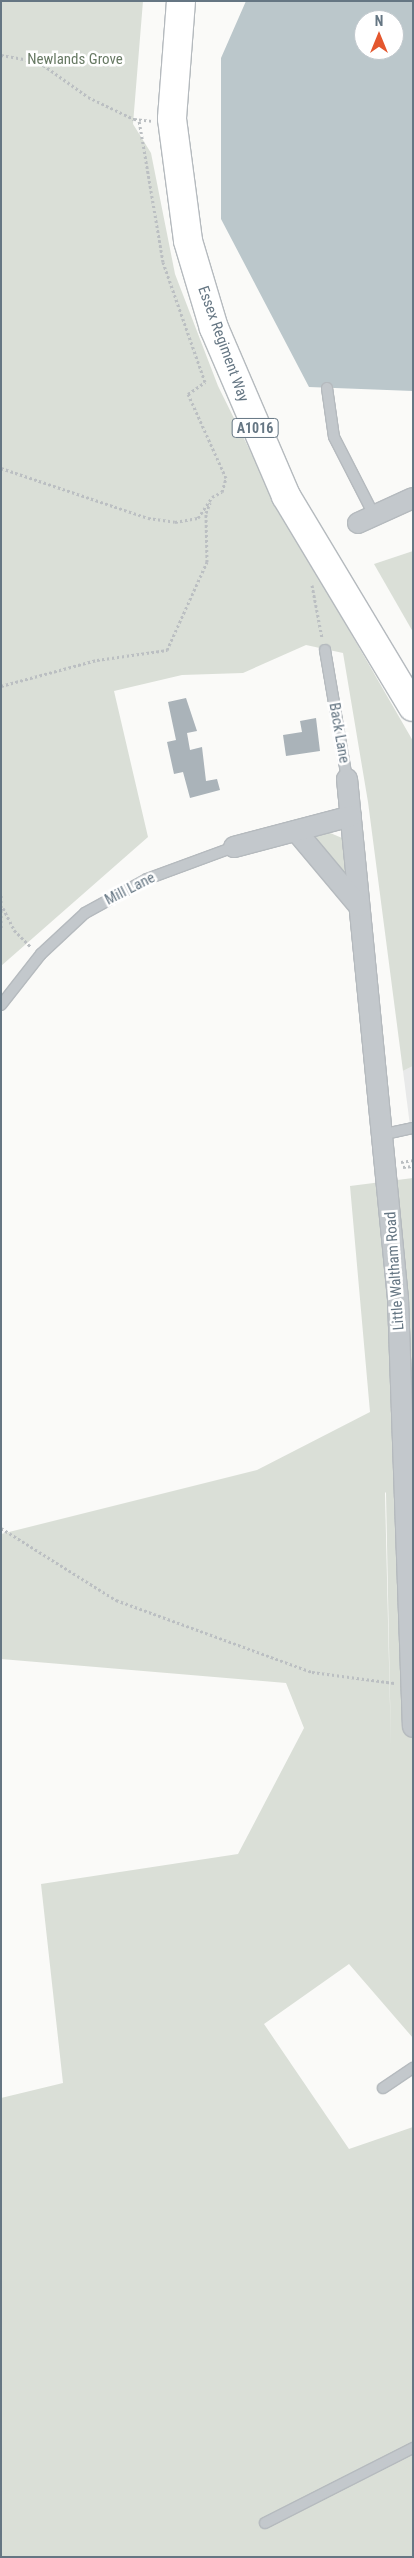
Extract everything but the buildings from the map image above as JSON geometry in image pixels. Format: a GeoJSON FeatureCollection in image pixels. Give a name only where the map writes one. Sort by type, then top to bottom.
{"type":"FeatureCollection","features":[{"type":"Feature","properties":{"kind":"main road"},"geometry":{"type":"LineString","coordinates":[[162,1],[161,41],[172,119]]}},
{"type":"Feature","properties":{"kind":"main road","name":"Essex Regiment Way"},"geometry":{"type":"LineString","coordinates":[[181,1],[172,119],[188,241],[214,328],[242,399],[286,496],[413,707]]}},
{"type":"Feature","properties":{"kind":"street"},"geometry":{"type":"LineString","coordinates":[[366,519],[413,498]]}},
{"type":"Feature","properties":{"kind":"street","name":"Back Lane"},"geometry":{"type":"LineString","coordinates":[[347,779],[351,816]]}},
{"type":"Feature","properties":{"kind":"street","name":"Mill Lane"},"geometry":{"type":"LineString","coordinates":[[234,847],[351,816]]}},
{"type":"Feature","properties":{"kind":"street","name":"Little Waltham Road"},"geometry":{"type":"LineString","coordinates":[[351,816],[358,906],[385,1134],[398,1299],[413,1727]]}},
{"type":"Feature","properties":{"kind":"street"},"geometry":{"type":"LineString","coordinates":[[296,831],[358,906]]}},
{"type":"Feature","properties":{"kind":"lane"},"geometry":{"type":"LineString","coordinates":[[327,388],[334,437],[366,519]]}},
{"type":"Feature","properties":{"kind":"lane","name":"Back Lane"},"geometry":{"type":"LineString","coordinates":[[325,650],[347,779]]}},
{"type":"Feature","properties":{"kind":"lane","name":"Mill Lane"},"geometry":{"type":"LineString","coordinates":[[1,1005],[42,954],[85,913],[126,889],[234,847]]}},
{"type":"Feature","properties":{"kind":"lane"},"geometry":{"type":"LineString","coordinates":[[385,1134],[413,1128]]}},
{"type":"Feature","properties":{"kind":"lane"},"geometry":{"type":"LineString","coordinates":[[383,2088],[413,2068]]}},
{"type":"Feature","properties":{"kind":"lane"},"geometry":{"type":"LineString","coordinates":[[265,2523],[413,2448]]}},
{"type":"Feature","properties":{"kind":"path"},"geometry":{"type":"LineString","coordinates":[[1,55],[38,62],[88,97],[139,120],[172,119]]}},
{"type":"Feature","properties":{"kind":"path"},"geometry":{"type":"LineString","coordinates":[[1,468],[121,510],[175,522],[198,518],[216,495],[222,492],[226,478],[188,394],[205,382],[163,262],[139,120]]}},
{"type":"Feature","properties":{"kind":"path"},"geometry":{"type":"LineString","coordinates":[[1,686],[97,660],[167,650],[207,562],[206,513],[216,495]]}},
{"type":"Feature","properties":{"kind":"path"},"geometry":{"type":"LineString","coordinates":[[311,581],[325,650]]}},
{"type":"Feature","properties":{"kind":"path"},"geometry":{"type":"LineString","coordinates":[[1,895],[3,908],[1,929]]}},
{"type":"Feature","properties":{"kind":"path"},"geometry":{"type":"LineString","coordinates":[[3,908],[22,938],[42,954]]}},
{"type":"Feature","properties":{"kind":"path"},"geometry":{"type":"LineString","coordinates":[[1,1528],[126,1603],[312,1672],[411,1686]]}},
{"type":"Feature","properties":{"kind":"shaded area"},"geometry":{"type":"Polygon","coordinates":[[[246,1],[413,1],[413,391],[309,387],[221,219],[221,58],[246,1]]]}},
{"type":"Feature","properties":{"kind":"shaded area"},"geometry":{"type":"Polygon","coordinates":[[[413,1066],[413,1149],[403,1071],[413,1066]]]}},
{"type":"Feature","properties":{"kind":"green space","name":"Newlands Grove"},"geometry":{"type":"Polygon","coordinates":[[[1,1],[143,1],[133,124],[151,153],[175,274],[218,386],[278,507],[413,741],[413,1066],[403,1071],[368,802],[343,653],[306,645],[243,673],[182,675],[114,691],[148,837],[1,966],[1,1]]]}},
{"type":"Feature","properties":{"kind":"green space"},"geometry":{"type":"Polygon","coordinates":[[[413,551],[413,632],[374,564],[413,551]]]}},
{"type":"Feature","properties":{"kind":"green space"},"geometry":{"type":"Polygon","coordinates":[[[328,832],[342,838],[347,880],[316,839],[316,835],[328,832]]]}},
{"type":"Feature","properties":{"kind":"green space"},"geometry":{"type":"Polygon","coordinates":[[[413,1178],[413,2038],[349,1964],[264,2024],[349,2149],[413,2127],[413,2557],[1,2557],[1,2098],[63,2083],[41,1884],[238,1854],[304,1728],[286,1683],[1,1659],[1,1534],[257,1470],[370,1412],[350,1186],[413,1178]],[[386,1492],[385,1493],[391,1748],[386,1492]]]}}]}
